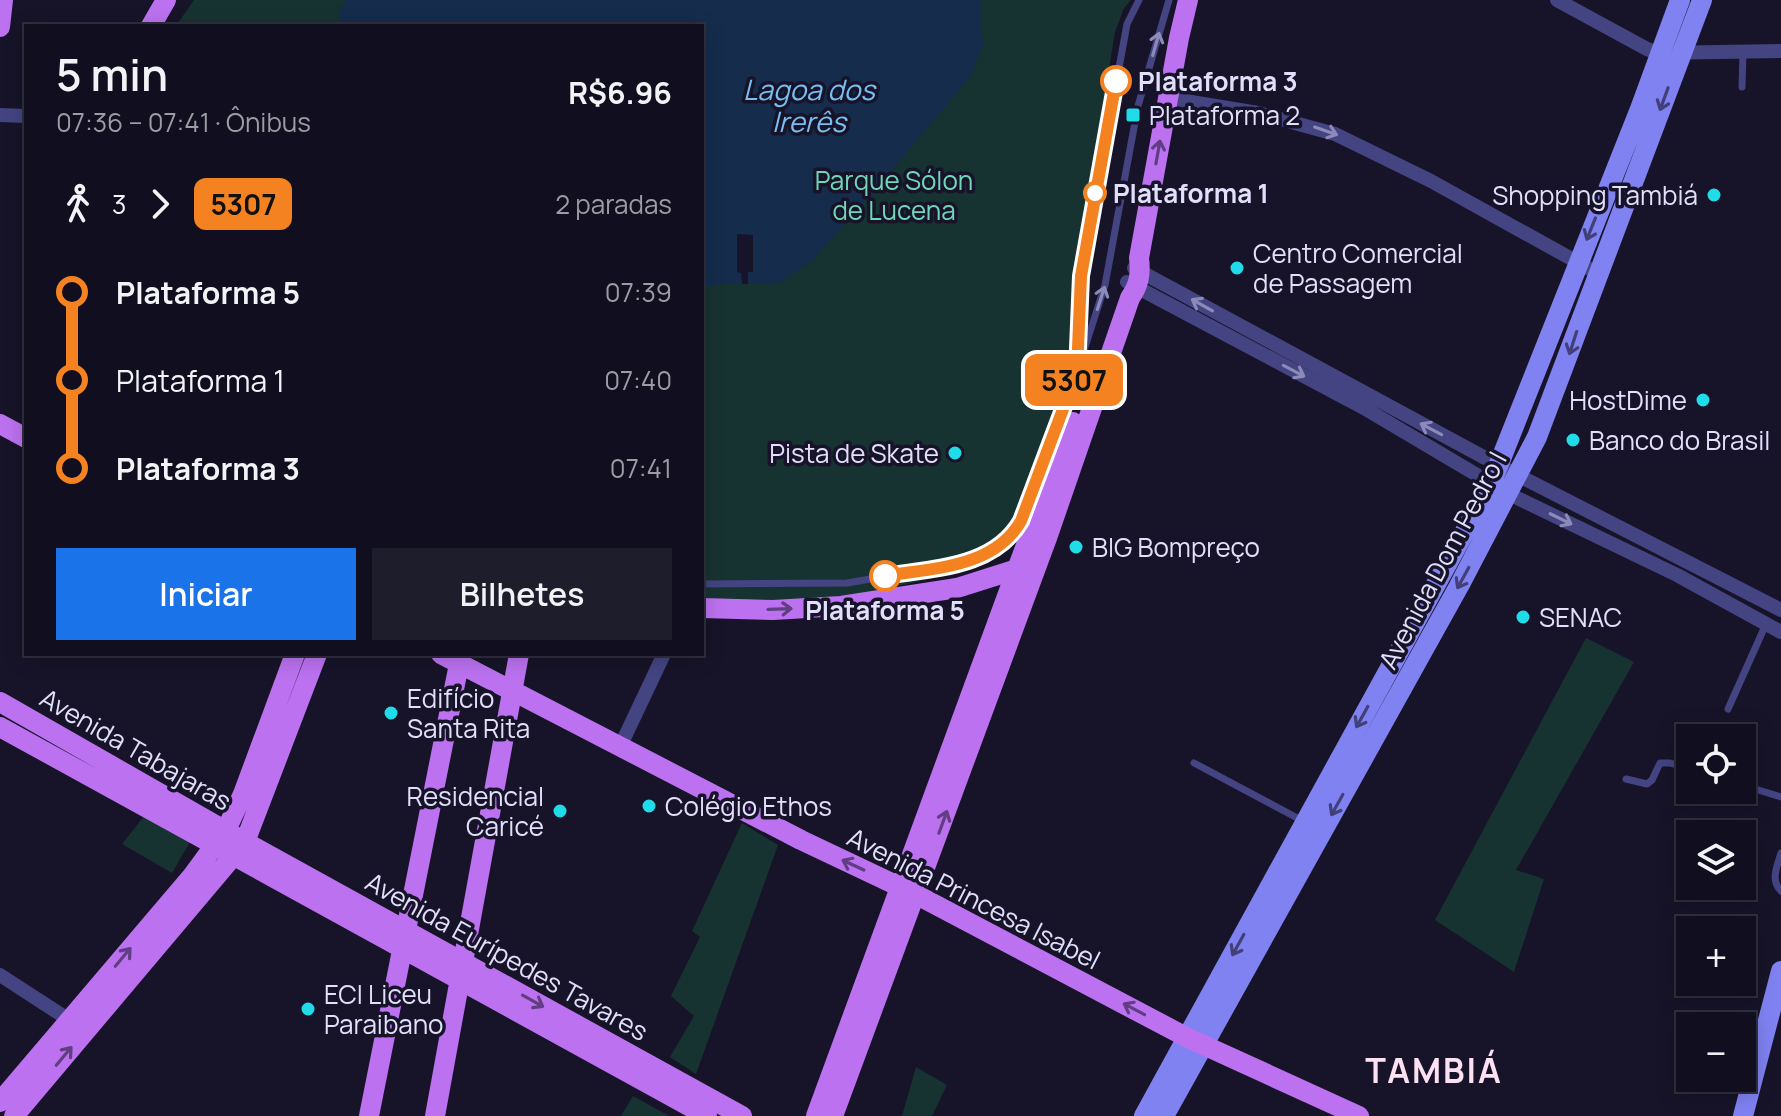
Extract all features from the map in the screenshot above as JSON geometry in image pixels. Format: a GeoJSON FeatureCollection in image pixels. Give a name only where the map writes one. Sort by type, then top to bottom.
{"type":"FeatureCollection","features":[{"type":"Feature","properties":{"kind":"main road"},"geometry":{"type":"LineString","coordinates":[[0,27],[3,0]]}},
{"type":"Feature","properties":{"kind":"main road"},"geometry":{"type":"LineString","coordinates":[[152,24],[166,0]]}},
{"type":"Feature","properties":{"kind":"main road"},"geometry":{"type":"LineString","coordinates":[[833,1116],[909,891],[1135,273],[1188,0]]}},
{"type":"Feature","properties":{"kind":"main road","name":"Avenida Dom Pedro I"},"geometry":{"type":"LineString","coordinates":[[1144,1116],[1196,1042],[1504,480],[1578,263],[1680,0]]}},
{"type":"Feature","properties":{"kind":"main road","name":"Avenida Dom Pedro I"},"geometry":{"type":"LineString","coordinates":[[1164,1116],[1196,1042],[1305,822],[1504,480],[1537,437],[1702,0]]}},
{"type":"Feature","properties":{"kind":"main road"},"geometry":{"type":"LineString","coordinates":[[0,424],[24,437]]}},
{"type":"Feature","properties":{"kind":"main road"},"geometry":{"type":"LineString","coordinates":[[704,608],[773,610],[841,606],[957,588],[1025,571]]}},
{"type":"Feature","properties":{"kind":"main road"},"geometry":{"type":"LineString","coordinates":[[14,1116],[78,1025],[221,837],[243,794],[294,656]]}},
{"type":"Feature","properties":{"kind":"main road"},"geometry":{"type":"LineString","coordinates":[[0,1102],[78,1025],[240,849],[316,656]]}},
{"type":"Feature","properties":{"kind":"main road"},"geometry":{"type":"LineString","coordinates":[[435,1116],[519,656]]}},
{"type":"Feature","properties":{"kind":"main road"},"geometry":{"type":"LineString","coordinates":[[369,1116],[453,657]]}},
{"type":"Feature","properties":{"kind":"main road","name":"Avenida Princesa Isabel"},"geometry":{"type":"LineString","coordinates":[[453,657],[620,747],[801,840],[909,891],[1196,1042],[1359,1116]]}},
{"type":"Feature","properties":{"kind":"main road","name":"Avenida Tabajaras"},"geometry":{"type":"LineString","coordinates":[[0,702],[240,849]]}},
{"type":"Feature","properties":{"kind":"main road","name":"Avenida Tabajaras"},"geometry":{"type":"LineString","coordinates":[[0,727],[221,837]]}},
{"type":"Feature","properties":{"kind":"main road","name":"Avenida Eurípedes Tavares"},"geometry":{"type":"LineString","coordinates":[[240,849],[463,973],[707,1116]]}},
{"type":"Feature","properties":{"kind":"main road"},"geometry":{"type":"LineString","coordinates":[[816,1116],[909,891]]}},
{"type":"Feature","properties":{"kind":"main road"},"geometry":{"type":"LineString","coordinates":[[1743,1116],[1781,971]]}},
{"type":"Feature","properties":{"kind":"main road","name":"Avenida Eurípedes Tavares"},"geometry":{"type":"LineString","coordinates":[[463,973],[742,1116]]}},
{"type":"Feature","properties":{"kind":"street"},"geometry":{"type":"LineString","coordinates":[[1557,0],[1659,53],[1781,51]]}},
{"type":"Feature","properties":{"kind":"street"},"geometry":{"type":"LineString","coordinates":[[1167,98],[1258,113],[1335,134],[1431,181],[1597,273]]}},
{"type":"Feature","properties":{"kind":"street"},"geometry":{"type":"LineString","coordinates":[[0,115],[24,116]]}},
{"type":"Feature","properties":{"kind":"street"},"geometry":{"type":"LineString","coordinates":[[1135,273],[1781,632]]}},
{"type":"Feature","properties":{"kind":"street"},"geometry":{"type":"LineString","coordinates":[[1504,480],[1781,610]]}},
{"type":"Feature","properties":{"kind":"street"},"geometry":{"type":"LineString","coordinates":[[620,747],[663,656]]}},
{"type":"Feature","properties":{"kind":"street"},"geometry":{"type":"LineString","coordinates":[[0,975],[78,1025]]}},
{"type":"Feature","properties":{"kind":"lane"},"geometry":{"type":"LineString","coordinates":[[1077,372],[1081,276],[1127,24],[1139,0]]}},
{"type":"Feature","properties":{"kind":"lane"},"geometry":{"type":"LineString","coordinates":[[704,584],[847,583],[970,562],[991,553],[1013,535],[1077,372],[1105,285],[1138,106],[1169,0]]}},
{"type":"Feature","properties":{"kind":"lane"},"geometry":{"type":"LineString","coordinates":[[1742,87],[1743,51]]}},
{"type":"Feature","properties":{"kind":"lane"},"geometry":{"type":"LineString","coordinates":[[1728,709],[1766,624]]}},
{"type":"Feature","properties":{"kind":"lane"},"geometry":{"type":"LineString","coordinates":[[1194,763],[1305,822]]}},
{"type":"Feature","properties":{"kind":"lane"},"geometry":{"type":"LineString","coordinates":[[1626,779],[1647,784],[1660,763],[1676,765]]}},
{"type":"Feature","properties":{"kind":"lane"},"geometry":{"type":"LineString","coordinates":[[1756,789],[1781,797]]}},
{"type":"Feature","properties":{"kind":"lane"},"geometry":{"type":"LineString","coordinates":[[1781,853],[1774,877],[1775,885],[1781,891]]}},
{"type":"Feature","properties":{"kind":"green space","name":"Parque Sólon de Lucena"},"geometry":{"type":"Polygon","coordinates":[[[194,0],[1131,0],[1124,8],[1115,32],[1081,238],[1080,345],[1007,543],[970,570],[843,598],[753,601],[704,598],[704,24],[177,24],[194,0]]]}},
{"type":"Feature","properties":{"kind":"green space"},"geometry":{"type":"Polygon","coordinates":[[[1586,638],[1634,662],[1516,870],[1544,879],[1514,972],[1435,920],[1586,638]]]}},
{"type":"Feature","properties":{"kind":"green space"},"geometry":{"type":"Polygon","coordinates":[[[145,815],[190,842],[172,873],[122,844],[145,815]]]}},
{"type":"Feature","properties":{"kind":"green space"},"geometry":{"type":"Polygon","coordinates":[[[742,823],[778,845],[696,1074],[670,1057],[694,1016],[671,996],[700,937],[692,931],[742,823]]]}},
{"type":"Feature","properties":{"kind":"green space"},"geometry":{"type":"Polygon","coordinates":[[[916,1067],[947,1085],[932,1116],[902,1116],[916,1067]]]}},
{"type":"Feature","properties":{"kind":"green space"},"geometry":{"type":"Polygon","coordinates":[[[633,1096],[669,1116],[621,1116],[633,1096]]]}},
{"type":"Feature","properties":{"kind":"water","name":"Lagoa dos Irerês"},"geometry":{"type":"Polygon","coordinates":[[[346,0],[980,0],[984,43],[969,78],[811,262],[777,284],[727,283],[704,287],[704,24],[340,24],[340,11],[346,0]]]}},
{"type":"Feature","properties":{"kind":"pier"},"geometry":{"type":"Polygon","coordinates":[[[737,234],[753,235],[753,272],[748,272],[748,284],[742,284],[741,273],[737,272],[737,234]]]}},
{"type":"Feature","properties":{"kind":"bus line","name":"5307"},"geometry":{"type":"LineString","coordinates":[[885,576],[970,562],[1003,544],[1021,521],[1077,372],[1081,276],[1116,81]]}},
{"type":"Feature","properties":{"kind":"place","name":"Plataforma 3"},"geometry":{"type":"Point","coordinates":[1116,81]}},
{"type":"Feature","properties":{"kind":"place","name":"Plataforma 2"},"geometry":{"type":"Point","coordinates":[1133,115]}},
{"type":"Feature","properties":{"kind":"place","name":"Plataforma 1"},"geometry":{"type":"Point","coordinates":[1095,193]}},
{"type":"Feature","properties":{"kind":"place","name":"Shopping Tambiá"},"geometry":{"type":"Point","coordinates":[1714,195]}},
{"type":"Feature","properties":{"kind":"place","name":"Centro Comercial de Passagem"},"geometry":{"type":"Point","coordinates":[1237,268]}},
{"type":"Feature","properties":{"kind":"place","name":"HostDime"},"geometry":{"type":"Point","coordinates":[1703,400]}},
{"type":"Feature","properties":{"kind":"place","name":"Banco do Brasil"},"geometry":{"type":"Point","coordinates":[1573,440]}},
{"type":"Feature","properties":{"kind":"place","name":"Pista de Skate"},"geometry":{"type":"Point","coordinates":[955,453]}},
{"type":"Feature","properties":{"kind":"place","name":"BIG Bompreço"},"geometry":{"type":"Point","coordinates":[1076,547]}},
{"type":"Feature","properties":{"kind":"place","name":"Plataforma 5"},"geometry":{"type":"Point","coordinates":[885,576]}},
{"type":"Feature","properties":{"kind":"place","name":"SENAC"},"geometry":{"type":"Point","coordinates":[1523,617]}},
{"type":"Feature","properties":{"kind":"place","name":"Edifício Santa Rita"},"geometry":{"type":"Point","coordinates":[391,713]}},
{"type":"Feature","properties":{"kind":"place","name":"Colégio Ethos"},"geometry":{"type":"Point","coordinates":[649,806]}},
{"type":"Feature","properties":{"kind":"place","name":"Residencial Caricé"},"geometry":{"type":"Point","coordinates":[560,811]}},
{"type":"Feature","properties":{"kind":"place","name":"ECI Liceu Paraibano"},"geometry":{"type":"Point","coordinates":[308,1009]}},
{"type":"Feature","properties":{"kind":"district","name":"TAMBIÁ"},"geometry":{"type":"Point","coordinates":[1434,1070]}}]}
